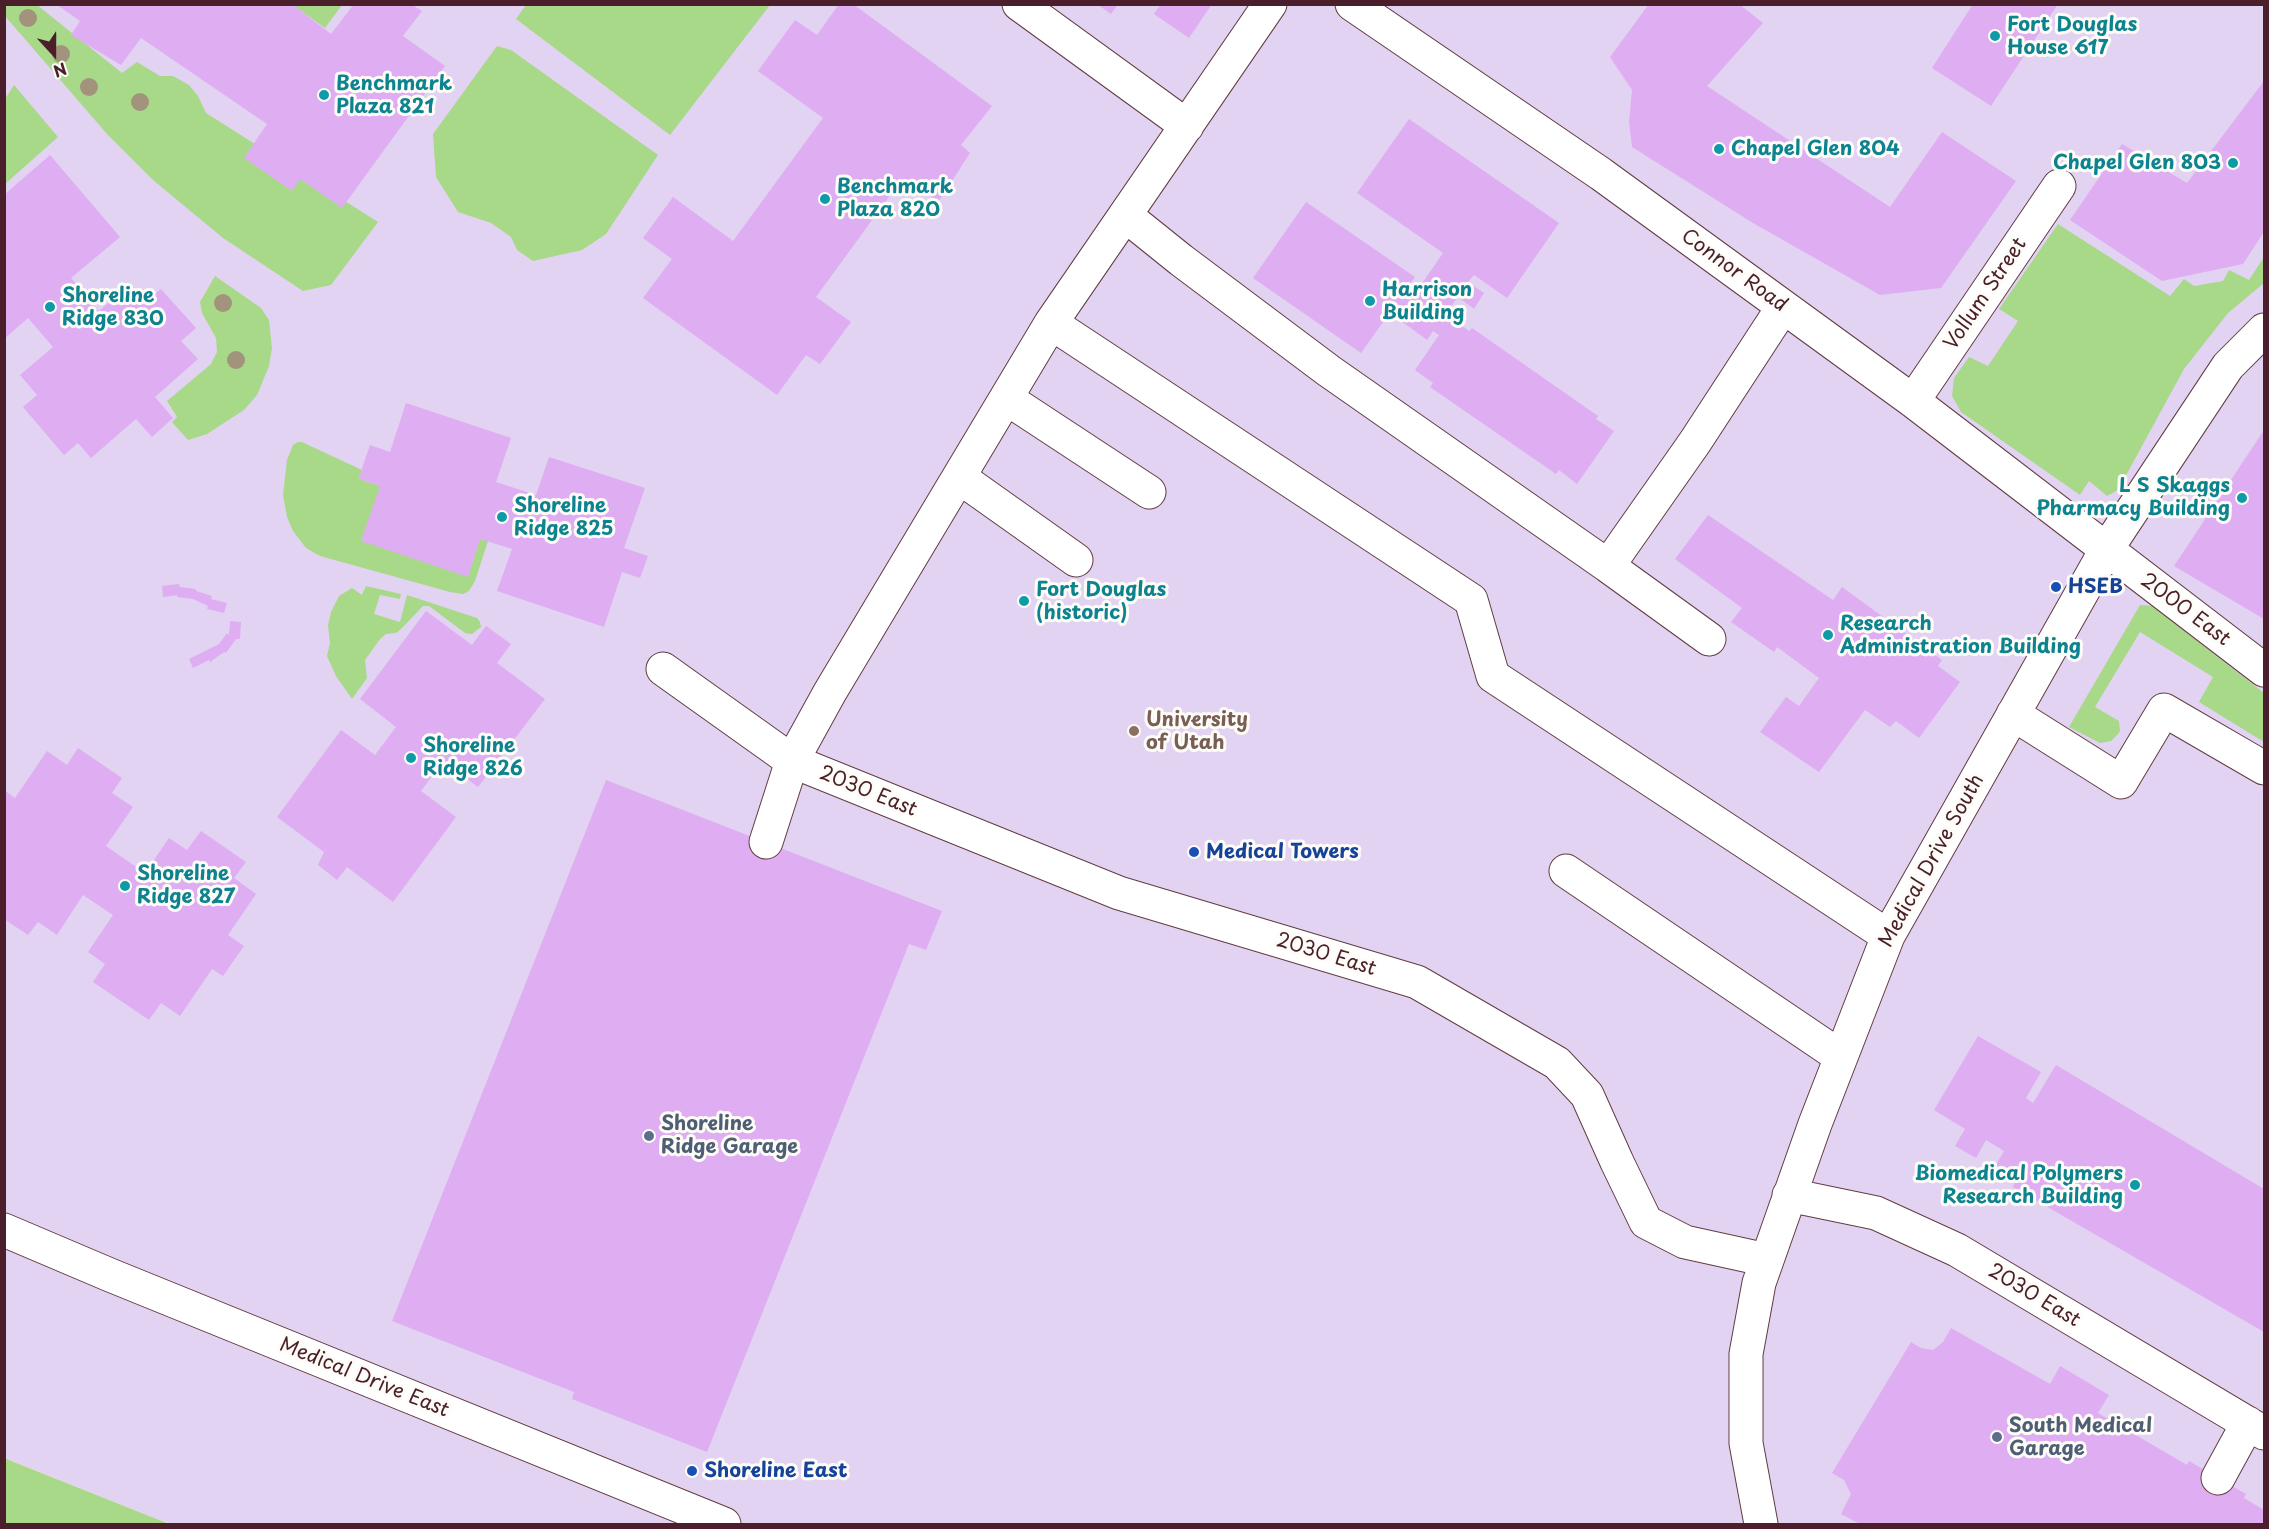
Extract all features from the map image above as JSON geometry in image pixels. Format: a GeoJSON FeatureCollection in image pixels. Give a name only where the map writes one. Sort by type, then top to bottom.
{"type":"FeatureCollection","features":[{"type":"Feature","properties":{"kind":"street"},"geometry":{"type":"LineString","coordinates":[[1019,4],[1187,126]]}},
{"type":"Feature","properties":{"kind":"street"},"geometry":{"type":"LineString","coordinates":[[766,842],[792,761],[1051,323],[1270,4]]}},
{"type":"Feature","properties":{"kind":"street","name":"Connor Road"},"geometry":{"type":"LineString","coordinates":[[1352,4],[1601,174],[1913,401],[2106,550]]}},
{"type":"Feature","properties":{"kind":"street","name":"Vollum Street"},"geometry":{"type":"LineString","coordinates":[[1913,401],[2059,186]]}},
{"type":"Feature","properties":{"kind":"street"},"geometry":{"type":"LineString","coordinates":[[1125,215],[1329,371],[1709,639]]}},
{"type":"Feature","properties":{"kind":"street"},"geometry":{"type":"LineString","coordinates":[[1608,566],[1695,442],[1783,307]]}},
{"type":"Feature","properties":{"kind":"street"},"geometry":{"type":"LineString","coordinates":[[1051,323],[1471,600],[1493,676],[1888,936]]}},
{"type":"Feature","properties":{"kind":"street","name":"Medical Drive South"},"geometry":{"type":"LineString","coordinates":[[1761,1524],[1746,1443],[1746,1354],[1759,1282],[1789,1195],[1888,936],[2106,550],[2228,366],[2265,330]]}},
{"type":"Feature","properties":{"kind":"street"},"geometry":{"type":"LineString","coordinates":[[1006,398],[1149,492]]}},
{"type":"Feature","properties":{"kind":"street"},"geometry":{"type":"LineString","coordinates":[[959,477],[1076,560]]}},
{"type":"Feature","properties":{"kind":"street","name":"2000 East"},"geometry":{"type":"LineString","coordinates":[[2106,550],[2265,670]]}},
{"type":"Feature","properties":{"kind":"street","name":"2030 East"},"geometry":{"type":"LineString","coordinates":[[663,669],[792,761],[1119,893],[1416,982],[1557,1063],[1587,1095],[1646,1222],[1685,1242],[1767,1260]]}},
{"type":"Feature","properties":{"kind":"street"},"geometry":{"type":"LineString","coordinates":[[2013,714],[2121,782],[2164,710],[2265,768]]}},
{"type":"Feature","properties":{"kind":"street"},"geometry":{"type":"LineString","coordinates":[[1566,871],[1841,1057]]}},
{"type":"Feature","properties":{"kind":"street","name":"2030 East"},"geometry":{"type":"LineString","coordinates":[[1789,1195],[1876,1213],[1957,1250],[2256,1428]]}},
{"type":"Feature","properties":{"kind":"street","name":"Medical Drive East"},"geometry":{"type":"LineString","coordinates":[[4,1230],[121,1280],[724,1524]]}},
{"type":"Feature","properties":{"kind":"street"},"geometry":{"type":"LineString","coordinates":[[2217,1478],[2256,1428]]}},
{"type":"Feature","properties":{"kind":"shaded area","name":"University of Utah"},"geometry":{"type":"Polygon","coordinates":[[[4,5],[2264,5],[2264,1524],[169,1524],[5,1458],[4,5]]]}},
{"type":"Feature","properties":{"kind":"green space"},"geometry":{"type":"Polygon","coordinates":[[[5,5],[37,5],[122,73],[137,62],[160,76],[173,76],[189,85],[198,96],[206,113],[378,222],[331,285],[303,291],[223,238],[153,180],[107,134],[5,16],[5,5]]]}},
{"type":"Feature","properties":{"kind":"green space"},"geometry":{"type":"Polygon","coordinates":[[[293,5],[342,5],[325,28],[293,5]]]}},
{"type":"Feature","properties":{"kind":"green space"},"geometry":{"type":"Polygon","coordinates":[[[526,5],[770,5],[670,135],[516,19],[526,5]]]}},
{"type":"Feature","properties":{"kind":"green space"},"geometry":{"type":"Polygon","coordinates":[[[497,46],[511,50],[658,155],[606,234],[582,250],[533,261],[517,250],[511,237],[491,223],[458,212],[436,177],[433,134],[497,46]]]}},
{"type":"Feature","properties":{"kind":"green space"},"geometry":{"type":"Polygon","coordinates":[[[14,85],[58,137],[5,184],[5,99],[14,85]]]}},
{"type":"Feature","properties":{"kind":"green space"},"geometry":{"type":"Polygon","coordinates":[[[2058,224],[2170,296],[2184,279],[2194,286],[2223,281],[2229,270],[2249,280],[2264,257],[2264,283],[2228,313],[2184,369],[2118,490],[2107,496],[2089,481],[2080,495],[1961,412],[1952,396],[1954,378],[1969,357],[1988,366],[2018,321],[1999,309],[2058,224]]]}},
{"type":"Feature","properties":{"kind":"green space"},"geometry":{"type":"Polygon","coordinates":[[[215,276],[261,308],[269,320],[272,348],[269,366],[257,395],[244,410],[207,434],[188,440],[172,422],[177,417],[167,401],[211,364],[217,352],[216,338],[202,313],[200,302],[215,276]]]}},
{"type":"Feature","properties":{"kind":"green space"},"geometry":{"type":"Polygon","coordinates":[[[298,442],[362,470],[359,479],[380,486],[468,576],[480,539],[488,541],[475,581],[469,591],[463,594],[450,592],[320,556],[306,548],[293,531],[287,517],[283,495],[287,460],[293,445],[298,442]]]}},
{"type":"Feature","properties":{"kind":"green space"},"geometry":{"type":"Polygon","coordinates":[[[366,586],[401,594],[400,599],[380,595],[374,614],[400,622],[407,595],[477,618],[481,627],[472,634],[465,633],[429,606],[423,606],[400,630],[386,634],[380,639],[365,660],[367,678],[352,699],[336,676],[327,656],[330,643],[328,625],[331,612],[339,596],[352,588],[362,595],[366,586]]]}},
{"type":"Feature","properties":{"kind":"green space"},"geometry":{"type":"Polygon","coordinates":[[[2140,605],[2152,606],[2264,693],[2264,742],[2199,702],[2213,677],[2140,632],[2095,707],[2119,721],[2120,731],[2111,741],[2100,743],[2069,727],[2140,605]]]}},
{"type":"Feature","properties":{"kind":"green space"},"geometry":{"type":"Polygon","coordinates":[[[5,1458],[11,1461],[169,1524],[5,1524],[5,1458]]]}},
{"type":"Feature","properties":{"kind":"building","name":"Benchmark Plaza 821"},"geometry":{"type":"Polygon","coordinates":[[[56,4],[292,4],[331,34],[354,4],[411,4],[422,11],[403,36],[445,66],[342,208],[300,179],[292,191],[244,158],[267,124],[141,38],[121,65],[71,35],[80,21],[56,4]]]}},
{"type":"Feature","properties":{"kind":"building","name":"Benchmark Plaza 820"},"geometry":{"type":"Polygon","coordinates":[[[839,4],[853,4],[992,106],[961,145],[970,153],[939,201],[902,179],[816,297],[851,322],[820,364],[806,355],[777,395],[643,298],[672,259],[643,238],[673,197],[733,241],[823,118],[758,71],[795,20],[817,35],[839,4]]]}},
{"type":"Feature","properties":{"kind":"building"},"geometry":{"type":"Polygon","coordinates":[[[1097,4],[1118,4],[1111,14],[1097,4]]]}},
{"type":"Feature","properties":{"kind":"building"},"geometry":{"type":"Polygon","coordinates":[[[1161,4],[1212,4],[1189,38],[1154,14],[1161,4]]]}},
{"type":"Feature","properties":{"kind":"building","name":"Chapel Glen 804"},"geometry":{"type":"Polygon","coordinates":[[[1649,4],[1739,4],[1763,23],[1707,86],[1890,207],[1942,132],[2016,181],[1941,288],[1880,295],[1753,223],[1632,147],[1629,122],[1632,90],[1610,57],[1649,4]]]}},
{"type":"Feature","properties":{"kind":"building","name":"Fort Douglas House 617"},"geometry":{"type":"Polygon","coordinates":[[[1973,4],[2058,4],[1991,106],[1932,68],[1973,4]]]}},
{"type":"Feature","properties":{"kind":"building","name":"Chapel Glen 803"},"geometry":{"type":"Polygon","coordinates":[[[2264,81],[2264,232],[2243,264],[2162,281],[2070,220],[2122,144],[2187,183],[2264,81]]]}},
{"type":"Feature","properties":{"kind":"building","name":"Harrison Building"},"geometry":{"type":"Polygon","coordinates":[[[1409,119],[1559,223],[1507,298],[1474,275],[1468,282],[1484,293],[1474,309],[1458,297],[1442,318],[1448,323],[1451,318],[1469,331],[1472,328],[1598,416],[1596,419],[1614,431],[1577,484],[1559,470],[1556,474],[1430,387],[1433,383],[1415,370],[1439,335],[1433,331],[1427,340],[1397,318],[1403,310],[1395,305],[1361,353],[1253,278],[1306,202],[1415,277],[1404,292],[1412,298],[1443,253],[1357,193],[1409,119]]]}},
{"type":"Feature","properties":{"kind":"building","name":"Shoreline Ridge 830"},"geometry":{"type":"Polygon","coordinates":[[[50,155],[120,237],[71,278],[99,311],[130,284],[145,302],[161,289],[196,328],[181,341],[198,359],[155,397],[173,418],[152,437],[136,419],[91,458],[78,443],[64,455],[23,407],[37,395],[20,375],[53,347],[28,318],[4,339],[4,195],[50,155]]]}},
{"type":"Feature","properties":{"kind":"building","name":"Shoreline Ridge 825"},"geometry":{"type":"Polygon","coordinates":[[[406,403],[511,438],[496,482],[536,495],[549,457],[645,488],[624,548],[648,556],[640,578],[622,572],[604,627],[497,591],[512,549],[480,539],[468,577],[361,541],[380,486],[359,479],[364,462],[370,445],[390,452],[406,403]]]}},
{"type":"Feature","properties":{"kind":"building","name":"L S Skaggs Pharmacy Building"},"geometry":{"type":"Polygon","coordinates":[[[2264,430],[2264,619],[2174,566],[2264,430]]]}},
{"type":"Feature","properties":{"kind":"building","name":"Research Administration Building"},"geometry":{"type":"Polygon","coordinates":[[[1708,515],[1833,600],[1842,587],[1942,660],[1938,666],[1960,682],[1919,738],[1896,721],[1890,727],[1865,710],[1819,772],[1760,732],[1786,697],[1799,706],[1819,678],[1777,647],[1774,652],[1731,622],[1742,608],[1675,559],[1708,515]]]}},
{"type":"Feature","properties":{"kind":"building"},"geometry":{"type":"Polygon","coordinates":[[[179,584],[180,587],[196,589],[196,591],[212,596],[211,599],[227,603],[224,613],[207,609],[208,606],[193,599],[177,597],[178,595],[163,597],[162,586],[179,584]]]}},
{"type":"Feature","properties":{"kind":"building","name":"Shoreline Ridge 826"},"geometry":{"type":"Polygon","coordinates":[[[426,611],[472,645],[486,626],[511,644],[497,663],[545,699],[478,787],[443,761],[421,791],[456,817],[393,902],[347,867],[337,880],[318,865],[324,852],[277,817],[341,730],[375,755],[396,727],[360,699],[426,611]]]}},
{"type":"Feature","properties":{"kind":"building"},"geometry":{"type":"Polygon","coordinates":[[[230,621],[241,622],[240,639],[236,639],[226,653],[193,668],[189,659],[219,644],[227,633],[229,635],[230,621]]]}},
{"type":"Feature","properties":{"kind":"building","name":"Shoreline Ridge 827"},"geometry":{"type":"Polygon","coordinates":[[[78,748],[122,778],[112,793],[133,807],[106,846],[145,873],[169,838],[187,850],[201,831],[246,862],[234,878],[256,894],[228,935],[244,946],[223,976],[212,969],[180,1016],[161,1003],[149,1020],[93,982],[105,964],[88,952],[113,915],[83,895],[57,935],[38,922],[28,935],[4,919],[4,790],[15,798],[47,751],[67,765],[78,748]]]}},
{"type":"Feature","properties":{"kind":"building","name":"Shoreline Ridge Garage"},"geometry":{"type":"Polygon","coordinates":[[[606,780],[942,911],[926,950],[909,944],[707,1452],[572,1399],[574,1392],[392,1321],[606,780]]]}},
{"type":"Feature","properties":{"kind":"building","name":"Biomedical Polymers Research Building"},"geometry":{"type":"Polygon","coordinates":[[[1978,1036],[2041,1072],[2026,1098],[2033,1103],[2056,1065],[2264,1189],[2264,1332],[2013,1187],[2015,1182],[1993,1170],[2004,1151],[1986,1140],[1976,1158],[1955,1146],[1965,1129],[1934,1110],[1978,1036]]]}},
{"type":"Feature","properties":{"kind":"building","name":"South Medical Garage"},"geometry":{"type":"Polygon","coordinates":[[[1951,1328],[2050,1384],[2060,1366],[2109,1395],[2098,1413],[2187,1465],[2189,1461],[2246,1494],[2244,1498],[2264,1510],[2264,1524],[1860,1524],[1841,1514],[1851,1494],[1844,1480],[1832,1473],[1911,1342],[1921,1348],[1933,1350],[1943,1342],[1951,1328]]]}},
{"type":"Feature","properties":{"kind":"place","name":"Fort Douglas House 617"},"geometry":{"type":"Point","coordinates":[1995,36]}},
{"type":"Feature","properties":{"kind":"place","name":"Benchmark Plaza 821"},"geometry":{"type":"Point","coordinates":[324,95]}},
{"type":"Feature","properties":{"kind":"place","name":"Chapel Glen 804"},"geometry":{"type":"Point","coordinates":[1719,149]}},
{"type":"Feature","properties":{"kind":"place","name":"Chapel Glen 803"},"geometry":{"type":"Point","coordinates":[2233,163]}},
{"type":"Feature","properties":{"kind":"place","name":"Benchmark Plaza 820"},"geometry":{"type":"Point","coordinates":[825,199]}},
{"type":"Feature","properties":{"kind":"place","name":"Harrison Building"},"geometry":{"type":"Point","coordinates":[1370,301]}},
{"type":"Feature","properties":{"kind":"place","name":"Shoreline Ridge 830"},"geometry":{"type":"Point","coordinates":[50,307]}},
{"type":"Feature","properties":{"kind":"place","name":"L S Skaggs Pharmacy Building"},"geometry":{"type":"Point","coordinates":[2242,498]}},
{"type":"Feature","properties":{"kind":"place","name":"Shoreline Ridge 825"},"geometry":{"type":"Point","coordinates":[502,517]}},
{"type":"Feature","properties":{"kind":"place","name":"HSEB"},"geometry":{"type":"Point","coordinates":[2056,587]}},
{"type":"Feature","properties":{"kind":"place","name":"Fort Douglas (historic)"},"geometry":{"type":"Point","coordinates":[1024,601]}},
{"type":"Feature","properties":{"kind":"place","name":"Research Administration Building"},"geometry":{"type":"Point","coordinates":[1828,635]}},
{"type":"Feature","properties":{"kind":"place","name":"University of Utah"},"geometry":{"type":"Point","coordinates":[1134,731]}},
{"type":"Feature","properties":{"kind":"place","name":"Shoreline Ridge 826"},"geometry":{"type":"Point","coordinates":[411,758]}},
{"type":"Feature","properties":{"kind":"place","name":"Medical Towers"},"geometry":{"type":"Point","coordinates":[1194,852]}},
{"type":"Feature","properties":{"kind":"place","name":"Shoreline Ridge 827"},"geometry":{"type":"Point","coordinates":[125,886]}},
{"type":"Feature","properties":{"kind":"place","name":"Shoreline Ridge Garage"},"geometry":{"type":"Point","coordinates":[649,1136]}},
{"type":"Feature","properties":{"kind":"place","name":"Biomedical Polymers Research Building"},"geometry":{"type":"Point","coordinates":[2135,1185]}},
{"type":"Feature","properties":{"kind":"place","name":"South Medical Garage"},"geometry":{"type":"Point","coordinates":[1997,1437]}},
{"type":"Feature","properties":{"kind":"place","name":"Shoreline East"},"geometry":{"type":"Point","coordinates":[692,1471]}}]}
